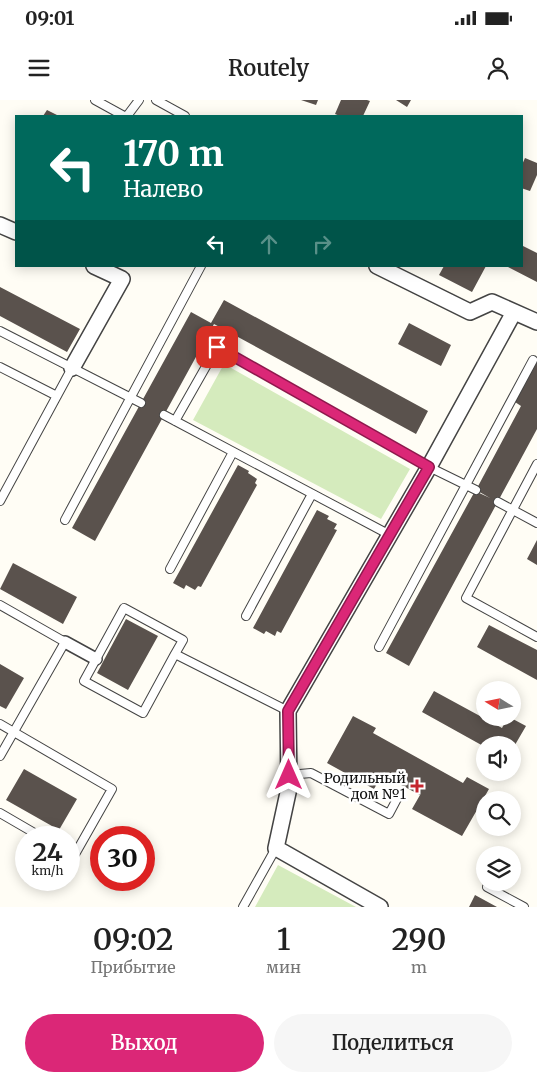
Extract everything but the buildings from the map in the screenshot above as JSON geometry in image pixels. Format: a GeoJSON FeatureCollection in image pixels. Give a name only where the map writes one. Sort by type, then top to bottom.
{"type":"FeatureCollection","features":[{"type":"Feature","properties":{"kind":"street"},"geometry":{"type":"LineString","coordinates":[[0,225],[15,232]]}},
{"type":"Feature","properties":{"kind":"street"},"geometry":{"type":"LineString","coordinates":[[72,368],[122,279],[96,267]]}},
{"type":"Feature","properties":{"kind":"street"},"geometry":{"type":"LineString","coordinates":[[379,267],[470,312],[492,302],[537,322]]}},
{"type":"Feature","properties":{"kind":"street"},"geometry":{"type":"LineString","coordinates":[[380,907],[276,848],[289,788],[288,711],[390,536],[514,312]]}},
{"type":"Feature","properties":{"kind":"street"},"geometry":{"type":"LineString","coordinates":[[65,642],[96,659]]}},
{"type":"Feature","properties":{"kind":"lane"},"geometry":{"type":"LineString","coordinates":[[95,100],[123,115]]}},
{"type":"Feature","properties":{"kind":"lane"},"geometry":{"type":"LineString","coordinates":[[126,115],[139,100]]}},
{"type":"Feature","properties":{"kind":"lane"},"geometry":{"type":"LineString","coordinates":[[156,100],[183,115]]}},
{"type":"Feature","properties":{"kind":"lane"},"geometry":{"type":"LineString","coordinates":[[65,520],[200,267]]}},
{"type":"Feature","properties":{"kind":"lane"},"geometry":{"type":"LineString","coordinates":[[0,331],[141,402]]}},
{"type":"Feature","properties":{"kind":"lane"},"geometry":{"type":"LineString","coordinates":[[175,421],[217,347],[429,467],[476,490]]}},
{"type":"Feature","properties":{"kind":"lane"},"geometry":{"type":"LineString","coordinates":[[379,647],[533,360]]}},
{"type":"Feature","properties":{"kind":"lane"},"geometry":{"type":"LineString","coordinates":[[0,366],[57,396]]}},
{"type":"Feature","properties":{"kind":"lane"},"geometry":{"type":"LineString","coordinates":[[0,501],[72,368]]}},
{"type":"Feature","properties":{"kind":"lane"},"geometry":{"type":"LineString","coordinates":[[164,415],[390,536]]}},
{"type":"Feature","properties":{"kind":"lane"},"geometry":{"type":"LineString","coordinates":[[170,569],[233,452]]}},
{"type":"Feature","properties":{"kind":"lane"},"geometry":{"type":"LineString","coordinates":[[537,464],[466,598],[537,637]]}},
{"type":"Feature","properties":{"kind":"lane"},"geometry":{"type":"LineString","coordinates":[[246,616],[312,494]]}},
{"type":"Feature","properties":{"kind":"lane"},"geometry":{"type":"LineString","coordinates":[[498,502],[537,524]]}},
{"type":"Feature","properties":{"kind":"lane"},"geometry":{"type":"LineString","coordinates":[[0,605],[65,642],[0,756]]}},
{"type":"Feature","properties":{"kind":"lane"},"geometry":{"type":"LineString","coordinates":[[124,608],[183,640],[175,654],[143,713],[84,681],[124,608]]}},
{"type":"Feature","properties":{"kind":"lane"},"geometry":{"type":"LineString","coordinates":[[175,654],[288,711]]}},
{"type":"Feature","properties":{"kind":"lane"},"geometry":{"type":"LineString","coordinates":[[0,724],[112,789],[80,845]]}},
{"type":"Feature","properties":{"kind":"lane"},"geometry":{"type":"LineString","coordinates":[[289,775],[311,773],[389,814],[398,797]]}},
{"type":"Feature","properties":{"kind":"lane"},"geometry":{"type":"LineString","coordinates":[[0,813],[22,826]]}},
{"type":"Feature","properties":{"kind":"lane"},"geometry":{"type":"LineString","coordinates":[[243,907],[276,848]]}},
{"type":"Feature","properties":{"kind":"lane"},"geometry":{"type":"LineString","coordinates":[[483,895],[485,891]]}},
{"type":"Feature","properties":{"kind":"lane"},"geometry":{"type":"LineString","coordinates":[[498,891],[524,907]]}},
{"type":"Feature","properties":{"kind":"green space"},"geometry":{"type":"Polygon","coordinates":[[[224,364],[410,469],[381,519],[193,420],[224,364]]]}},
{"type":"Feature","properties":{"kind":"green space"},"geometry":{"type":"Polygon","coordinates":[[[278,865],[356,907],[255,907],[278,865]]]}},
{"type":"Feature","properties":{"kind":"place","name":"Родильный дом №1"},"geometry":{"type":"Point","coordinates":[417,786]}},
{"type":"Feature","properties":{"kind":"route"},"geometry":{"type":"LineString","coordinates":[[217,347],[429,467],[288,711],[289,775]]}}]}
